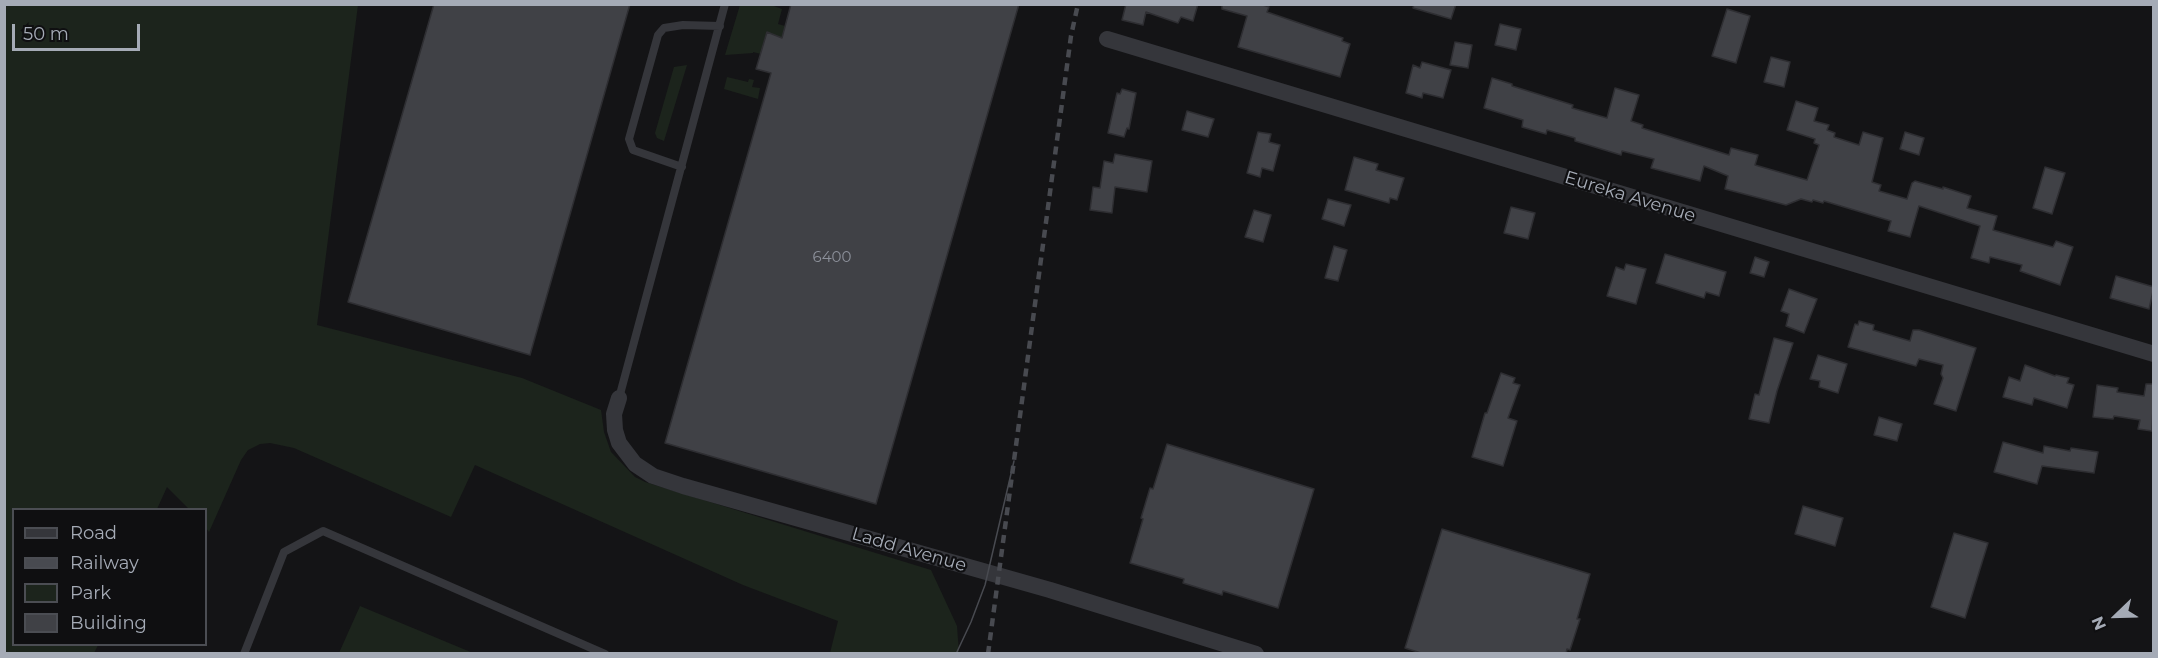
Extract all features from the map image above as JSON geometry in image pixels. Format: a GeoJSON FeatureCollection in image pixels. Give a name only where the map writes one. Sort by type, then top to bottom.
{"type":"FeatureCollection","features":[{"type":"Feature","properties":{"kind":"street","name":"Eureka Avenue"},"geometry":{"type":"LineString","coordinates":[[1107,39],[2154,354]]}},
{"type":"Feature","properties":{"kind":"street","name":"Ladd Avenue"},"geometry":{"type":"LineString","coordinates":[[619,398],[614,414],[619,443],[635,464],[653,476],[1050,591],[1256,654]]}},
{"type":"Feature","properties":{"kind":"lane"},"geometry":{"type":"LineString","coordinates":[[619,398],[725,4]]}},
{"type":"Feature","properties":{"kind":"lane"},"geometry":{"type":"LineString","coordinates":[[681,166],[633,150],[629,139],[657,35],[664,28],[683,25],[720,26]]}},
{"type":"Feature","properties":{"kind":"lane"},"geometry":{"type":"LineString","coordinates":[[244,654],[285,552],[323,531],[605,654]]}},
{"type":"Feature","properties":{"kind":"green space"},"geometry":{"type":"Polygon","coordinates":[[[4,5],[358,5],[317,325],[522,378],[601,410],[604,432],[611,452],[635,477],[645,482],[931,570],[957,626],[959,653],[830,653],[838,621],[743,585],[475,465],[451,517],[294,448],[270,443],[260,444],[248,450],[241,460],[209,532],[207,508],[188,508],[167,487],[157,508],[12,508],[12,646],[98,646],[94,653],[5,653],[4,5]]]}},
{"type":"Feature","properties":{"kind":"green space"},"geometry":{"type":"Polygon","coordinates":[[[740,5],[771,5],[782,9],[778,24],[785,26],[782,38],[767,33],[761,54],[753,52],[725,55],[740,5]]]}},
{"type":"Feature","properties":{"kind":"green space"},"geometry":{"type":"Polygon","coordinates":[[[687,65],[664,141],[657,138],[655,133],[674,67],[687,65]]]}},
{"type":"Feature","properties":{"kind":"green space"},"geometry":{"type":"Polygon","coordinates":[[[727,77],[748,82],[749,79],[754,80],[752,87],[760,88],[758,99],[724,89],[727,77]]]}},
{"type":"Feature","properties":{"kind":"green space"},"geometry":{"type":"Polygon","coordinates":[[[360,606],[473,653],[339,653],[360,606]]]}},
{"type":"Feature","properties":{"kind":"building"},"geometry":{"type":"Polygon","coordinates":[[[434,4],[630,4],[530,355],[348,302],[434,4]]]}},
{"type":"Feature","properties":{"kind":"building"},"geometry":{"type":"Polygon","coordinates":[[[791,4],[1019,4],[876,504],[665,443],[771,73],[756,69],[767,32],[782,38],[791,4]]]}},
{"type":"Feature","properties":{"kind":"building"},"geometry":{"type":"Polygon","coordinates":[[[1126,4],[1198,4],[1193,21],[1181,17],[1178,23],[1146,12],[1143,25],[1122,20],[1126,4]]]}},
{"type":"Feature","properties":{"kind":"building"},"geometry":{"type":"Polygon","coordinates":[[[1222,4],[1260,4],[1269,7],[1267,12],[1343,38],[1342,41],[1350,44],[1340,77],[1238,47],[1247,16],[1222,9],[1222,4]]]}},
{"type":"Feature","properties":{"kind":"building"},"geometry":{"type":"Polygon","coordinates":[[[1414,4],[1456,4],[1451,19],[1413,8],[1414,4]]]}},
{"type":"Feature","properties":{"kind":"building"},"geometry":{"type":"Polygon","coordinates":[[[1727,9],[1750,16],[1736,63],[1712,56],[1727,9]]]}},
{"type":"Feature","properties":{"kind":"building"},"geometry":{"type":"Polygon","coordinates":[[[1500,24],[1521,29],[1516,50],[1495,45],[1500,24]]]}},
{"type":"Feature","properties":{"kind":"building"},"geometry":{"type":"Polygon","coordinates":[[[1455,42],[1472,45],[1468,68],[1450,65],[1455,42]]]}},
{"type":"Feature","properties":{"kind":"building"},"geometry":{"type":"Polygon","coordinates":[[[1771,57],[1790,62],[1784,87],[1764,82],[1771,57]]]}},
{"type":"Feature","properties":{"kind":"building"},"geometry":{"type":"Polygon","coordinates":[[[1422,62],[1451,70],[1443,98],[1423,93],[1422,98],[1406,93],[1413,65],[1420,68],[1422,62]]]}},
{"type":"Feature","properties":{"kind":"building"},"geometry":{"type":"Polygon","coordinates":[[[1492,78],[1573,105],[1572,108],[1607,118],[1615,88],[1639,95],[1631,121],[1643,125],[1642,128],[1729,155],[1731,148],[1758,155],[1755,165],[1807,180],[1819,145],[1814,143],[1815,139],[1787,130],[1796,101],[1818,108],[1814,121],[1829,125],[1827,130],[1835,133],[1834,137],[1859,145],[1863,132],[1883,138],[1872,182],[1881,185],[1879,191],[1907,199],[1912,183],[1915,181],[1943,189],[1943,187],[1971,196],[1967,208],[1997,216],[1993,230],[2053,247],[2056,241],[2073,247],[2060,285],[2020,271],[2022,265],[1990,257],[1989,263],[1971,258],[1980,226],[1919,206],[1910,237],[1888,231],[1891,221],[1824,201],[1823,203],[1801,199],[1786,205],[1725,189],[1728,176],[1704,166],[1700,181],[1651,168],[1654,159],[1622,151],[1621,155],[1547,130],[1546,134],[1522,127],[1523,120],[1484,108],[1492,78]]]}},
{"type":"Feature","properties":{"kind":"building"},"geometry":{"type":"Polygon","coordinates":[[[1122,89],[1136,93],[1129,129],[1127,128],[1124,137],[1108,133],[1117,93],[1120,94],[1122,89]]]}},
{"type":"Feature","properties":{"kind":"building"},"geometry":{"type":"Polygon","coordinates":[[[1187,111],[1214,119],[1208,137],[1182,130],[1187,111]]]}},
{"type":"Feature","properties":{"kind":"building"},"geometry":{"type":"Polygon","coordinates":[[[1258,132],[1271,134],[1269,142],[1280,145],[1273,171],[1262,168],[1260,177],[1247,173],[1258,132]]]}},
{"type":"Feature","properties":{"kind":"building"},"geometry":{"type":"Polygon","coordinates":[[[1905,132],[1924,138],[1919,155],[1900,149],[1905,132]]]}},
{"type":"Feature","properties":{"kind":"building"},"geometry":{"type":"Polygon","coordinates":[[[1115,154],[1152,161],[1147,192],[1115,187],[1112,213],[1090,210],[1093,187],[1100,188],[1104,161],[1113,163],[1115,154]]]}},
{"type":"Feature","properties":{"kind":"building"},"geometry":{"type":"Polygon","coordinates":[[[1354,157],[1378,164],[1376,170],[1404,178],[1397,200],[1390,198],[1389,203],[1345,190],[1354,157]]]}},
{"type":"Feature","properties":{"kind":"building"},"geometry":{"type":"Polygon","coordinates":[[[2045,167],[2065,173],[2052,214],[2033,208],[2045,167]]]}},
{"type":"Feature","properties":{"kind":"building"},"geometry":{"type":"Polygon","coordinates":[[[1328,199],[1351,205],[1344,226],[1322,219],[1328,199]]]}},
{"type":"Feature","properties":{"kind":"building"},"geometry":{"type":"Polygon","coordinates":[[[1511,207],[1535,213],[1528,239],[1504,233],[1511,207]]]}},
{"type":"Feature","properties":{"kind":"building"},"geometry":{"type":"Polygon","coordinates":[[[1254,210],[1271,215],[1263,242],[1245,237],[1254,210]]]}},
{"type":"Feature","properties":{"kind":"building"},"geometry":{"type":"Polygon","coordinates":[[[1334,246],[1347,250],[1338,281],[1325,278],[1334,246]]]}},
{"type":"Feature","properties":{"kind":"building"},"geometry":{"type":"Polygon","coordinates":[[[1665,254],[1726,272],[1719,296],[1706,292],[1704,298],[1656,283],[1665,254]]]}},
{"type":"Feature","properties":{"kind":"building"},"geometry":{"type":"Polygon","coordinates":[[[1755,257],[1769,262],[1764,277],[1750,273],[1755,257]]]}},
{"type":"Feature","properties":{"kind":"building"},"geometry":{"type":"Polygon","coordinates":[[[1626,264],[1646,269],[1636,304],[1607,296],[1616,267],[1624,270],[1626,264]]]}},
{"type":"Feature","properties":{"kind":"building"},"geometry":{"type":"Polygon","coordinates":[[[2116,276],[2154,287],[2149,309],[2110,298],[2116,276]]]}},
{"type":"Feature","properties":{"kind":"building"},"geometry":{"type":"Polygon","coordinates":[[[1789,289],[1817,299],[1804,333],[1786,326],[1789,314],[1781,311],[1789,289]]]}},
{"type":"Feature","properties":{"kind":"building"},"geometry":{"type":"Polygon","coordinates":[[[1859,321],[1874,325],[1873,330],[1910,341],[1913,330],[1919,330],[1976,348],[1956,411],[1934,404],[1943,378],[1941,374],[1943,365],[1919,359],[1916,366],[1848,347],[1855,324],[1858,325],[1859,321]]]}},
{"type":"Feature","properties":{"kind":"building"},"geometry":{"type":"Polygon","coordinates":[[[1774,338],[1793,343],[1769,423],[1749,419],[1755,394],[1759,395],[1774,338]]]}},
{"type":"Feature","properties":{"kind":"building"},"geometry":{"type":"Polygon","coordinates":[[[1818,355],[1847,364],[1838,393],[1819,387],[1820,381],[1810,379],[1818,355]]]}},
{"type":"Feature","properties":{"kind":"building"},"geometry":{"type":"Polygon","coordinates":[[[2025,365],[2055,376],[2069,378],[2067,383],[2074,385],[2067,408],[2034,398],[2032,405],[2003,397],[2009,377],[2020,381],[2025,365]]]}},
{"type":"Feature","properties":{"kind":"building"},"geometry":{"type":"Polygon","coordinates":[[[1501,373],[1515,378],[1513,383],[1520,385],[1508,418],[1517,421],[1503,466],[1472,457],[1485,413],[1487,413],[1501,373]]]}},
{"type":"Feature","properties":{"kind":"building"},"geometry":{"type":"Polygon","coordinates":[[[2146,384],[2154,384],[2152,431],[2138,429],[2140,420],[2114,416],[2113,419],[2093,417],[2097,385],[2118,388],[2117,392],[2144,396],[2146,384]]]}},
{"type":"Feature","properties":{"kind":"building"},"geometry":{"type":"Polygon","coordinates":[[[1879,417],[1902,424],[1897,441],[1874,435],[1879,417]]]}},
{"type":"Feature","properties":{"kind":"building"},"geometry":{"type":"Polygon","coordinates":[[[2003,442],[2043,453],[2044,446],[2070,451],[2071,448],[2098,452],[2094,473],[2042,466],[2037,484],[1994,472],[2003,442]]]}},
{"type":"Feature","properties":{"kind":"building"},"geometry":{"type":"Polygon","coordinates":[[[1167,444],[1314,489],[1278,608],[1223,591],[1222,595],[1183,583],[1184,579],[1130,563],[1150,488],[1153,489],[1167,444]]]}},
{"type":"Feature","properties":{"kind":"building"},"geometry":{"type":"Polygon","coordinates":[[[1803,506],[1843,518],[1835,546],[1795,534],[1803,506]]]}},
{"type":"Feature","properties":{"kind":"building"},"geometry":{"type":"Polygon","coordinates":[[[1442,529],[1590,574],[1570,650],[1567,649],[1566,654],[1424,654],[1405,648],[1442,529]]]}},
{"type":"Feature","properties":{"kind":"building"},"geometry":{"type":"Polygon","coordinates":[[[1954,533],[1988,543],[1965,618],[1931,607],[1954,533]]]}},
{"type":"Feature","properties":{"kind":"tram line"},"geometry":{"type":"LineString","coordinates":[[956,654],[985,585],[1014,461]]}},
{"type":"Feature","properties":{"kind":"railway"},"geometry":{"type":"LineString","coordinates":[[988,654],[1071,36],[1078,4]]}}]}
